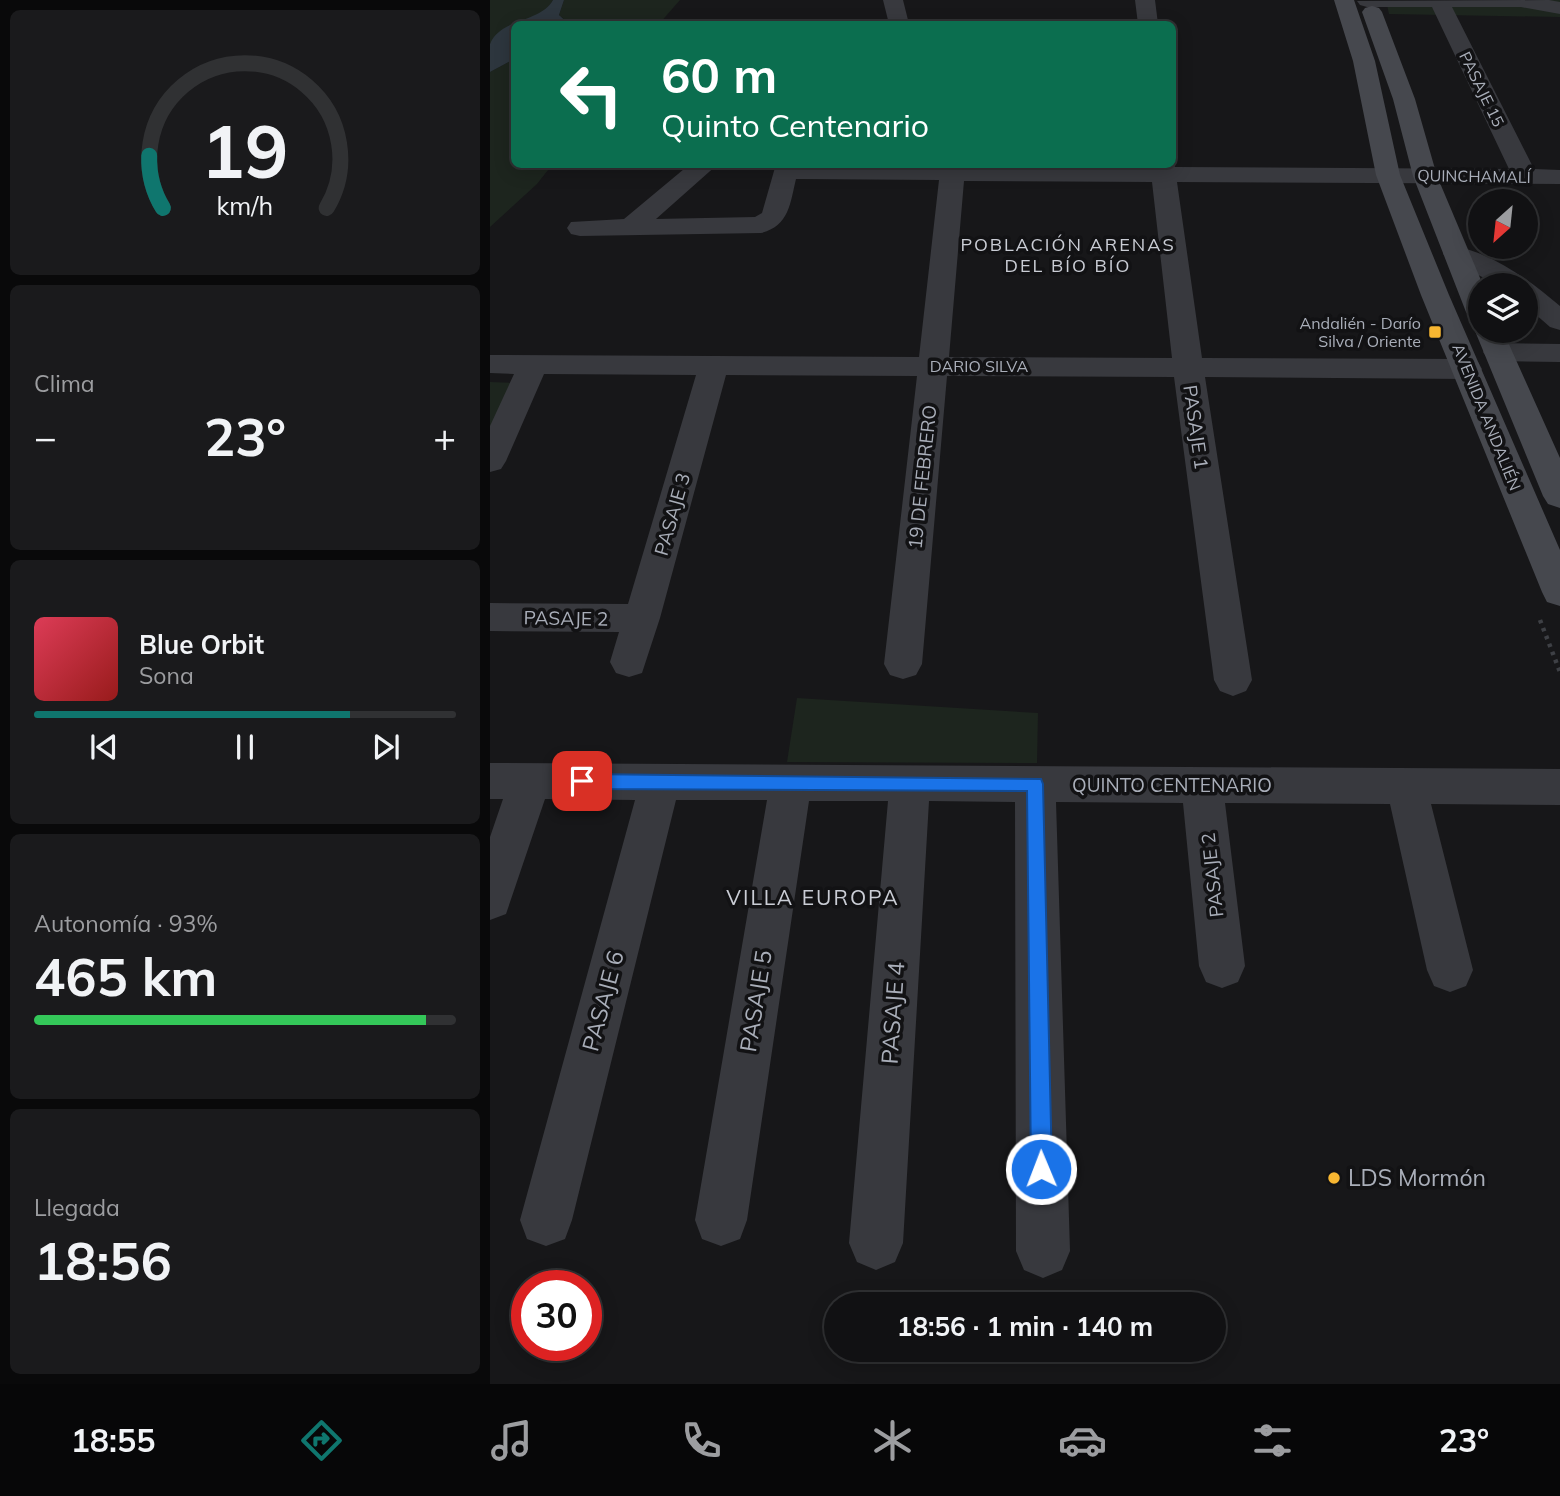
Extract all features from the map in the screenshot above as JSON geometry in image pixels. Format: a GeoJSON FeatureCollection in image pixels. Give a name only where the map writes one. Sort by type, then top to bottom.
{"type":"FeatureCollection","features":[{"type":"Feature","properties":{"kind":"main road","name":"AVENIDA ANDALIÉN"},"geometry":{"type":"LineString","coordinates":[[1343,0],[1366,69],[1388,175],[1435,295],[1560,592]]}},
{"type":"Feature","properties":{"kind":"main road"},"geometry":{"type":"LineString","coordinates":[[1367,1],[1404,99],[1425,176],[1468,283]]}},
{"type":"Feature","properties":{"kind":"main road","name":"AVENIDA ANDALIÉN"},"geometry":{"type":"LineString","coordinates":[[1493,343],[1560,496]]}},
{"type":"Feature","properties":{"kind":"street"},"geometry":{"type":"LineString","coordinates":[[893,0],[898,21]]}},
{"type":"Feature","properties":{"kind":"street"},"geometry":{"type":"LineString","coordinates":[[1145,0],[1148,21]]}},
{"type":"Feature","properties":{"kind":"street"},"geometry":{"type":"LineString","coordinates":[[1367,1],[1521,0],[1560,8]]}},
{"type":"Feature","properties":{"kind":"street","name":"PASAJE 15"},"geometry":{"type":"LineString","coordinates":[[1439,1],[1525,177]]}},
{"type":"Feature","properties":{"kind":"street"},"geometry":{"type":"LineString","coordinates":[[630,228],[701,168]]}},
{"type":"Feature","properties":{"kind":"street"},"geometry":{"type":"LineString","coordinates":[[580,228],[749,227],[767,223],[775,213],[787,168]]}},
{"type":"Feature","properties":{"kind":"street","name":"QUINCHAMALÍ"},"geometry":{"type":"LineString","coordinates":[[787,168],[849,172],[1163,169],[1560,177]]}},
{"type":"Feature","properties":{"kind":"street","name":"19 DE FEBRERO"},"geometry":{"type":"LineString","coordinates":[[903,664],[953,169]]}},
{"type":"Feature","properties":{"kind":"street","name":"PASAJE 1"},"geometry":{"type":"LineString","coordinates":[[1163,169],[1188,367],[1233,680]]}},
{"type":"Feature","properties":{"kind":"street"},"geometry":{"type":"LineString","coordinates":[[1456,254],[1498,273]]}},
{"type":"Feature","properties":{"kind":"street"},"geometry":{"type":"LineString","coordinates":[[1538,302],[1560,321]]}},
{"type":"Feature","properties":{"kind":"street"},"geometry":{"type":"LineString","coordinates":[[1499,343],[1560,354]]}},
{"type":"Feature","properties":{"kind":"street","name":"DARIO SILVA"},"geometry":{"type":"LineString","coordinates":[[490,364],[1467,369]]}},
{"type":"Feature","properties":{"kind":"street"},"geometry":{"type":"LineString","coordinates":[[490,461],[533,364]]}},
{"type":"Feature","properties":{"kind":"street","name":"PASAJE 3"},"geometry":{"type":"LineString","coordinates":[[629,662],[714,365]]}},
{"type":"Feature","properties":{"kind":"street","name":"PASAJE 2"},"geometry":{"type":"LineString","coordinates":[[490,617],[642,618]]}},
{"type":"Feature","properties":{"kind":"street","name":"QUINTO CENTENARIO"},"geometry":{"type":"LineString","coordinates":[[490,780],[1560,787]]}},
{"type":"Feature","properties":{"kind":"street"},"geometry":{"type":"LineString","coordinates":[[490,899],[530,781]]}},
{"type":"Feature","properties":{"kind":"street","name":"PASAJE 6"},"geometry":{"type":"LineString","coordinates":[[546,1220],[660,782]]}},
{"type":"Feature","properties":{"kind":"street","name":"PASAJE 5"},"geometry":{"type":"LineString","coordinates":[[721,1220],[791,782]]}},
{"type":"Feature","properties":{"kind":"street","name":"PASAJE 4"},"geometry":{"type":"LineString","coordinates":[[876,1243],[910,783]]}},
{"type":"Feature","properties":{"kind":"street"},"geometry":{"type":"LineString","coordinates":[[1035,784],[1043,1251]]}},
{"type":"Feature","properties":{"kind":"street","name":"PASAJE 2"},"geometry":{"type":"LineString","coordinates":[[1202,785],[1222,966]]}},
{"type":"Feature","properties":{"kind":"street"},"geometry":{"type":"LineString","coordinates":[[1406,786],[1450,970]]}},
{"type":"Feature","properties":{"kind":"shaded area"},"geometry":{"type":"Polygon","coordinates":[[[490,0],[553,0],[547,8],[524,21],[511,21],[511,28],[490,44],[490,0]]]}},
{"type":"Feature","properties":{"kind":"shaded area"},"geometry":{"type":"Polygon","coordinates":[[[553,0],[564,0],[559,15],[566,21],[520,21],[539,13],[553,0]]]}},
{"type":"Feature","properties":{"kind":"shaded area"},"geometry":{"type":"Polygon","coordinates":[[[564,0],[680,0],[662,21],[566,21],[559,15],[564,0]]]}},
{"type":"Feature","properties":{"kind":"shaded area"},"geometry":{"type":"Polygon","coordinates":[[[1535,0],[1560,0],[1560,17],[1389,14],[1387,5],[1549,4],[1535,0]]]}},
{"type":"Feature","properties":{"kind":"shaded area"},"geometry":{"type":"Polygon","coordinates":[[[511,25],[511,61],[490,72],[490,44],[502,29],[511,25]]]}},
{"type":"Feature","properties":{"kind":"shaded area"},"geometry":{"type":"Polygon","coordinates":[[[511,61],[511,168],[550,168],[537,184],[490,227],[490,72],[511,61]]]}},
{"type":"Feature","properties":{"kind":"shaded area"},"geometry":{"type":"Polygon","coordinates":[[[490,382],[513,383],[490,428],[490,382]]]}},
{"type":"Feature","properties":{"kind":"shaded area"},"geometry":{"type":"Polygon","coordinates":[[[797,698],[1038,713],[1037,763],[787,762],[797,698]]]}},
{"type":"Feature","properties":{"kind":"place","name":"Andalién - Darío Silva / Oriente"},"geometry":{"type":"Point","coordinates":[1435,332]}},
{"type":"Feature","properties":{"kind":"place","name":"LDS Mormón"},"geometry":{"type":"Point","coordinates":[1334,1178]}},
{"type":"Feature","properties":{"kind":"district","name":"POBLACIÓN ARENAS DEL BÍO BÍO"},"geometry":{"type":"Point","coordinates":[1068,255]}},
{"type":"Feature","properties":{"kind":"district","name":"VILLA EUROPA"},"geometry":{"type":"Point","coordinates":[813,898]}},
{"type":"Feature","properties":{"kind":"route"},"geometry":{"type":"LineString","coordinates":[[582,781],[1035,784],[1041,1169]]}}]}
